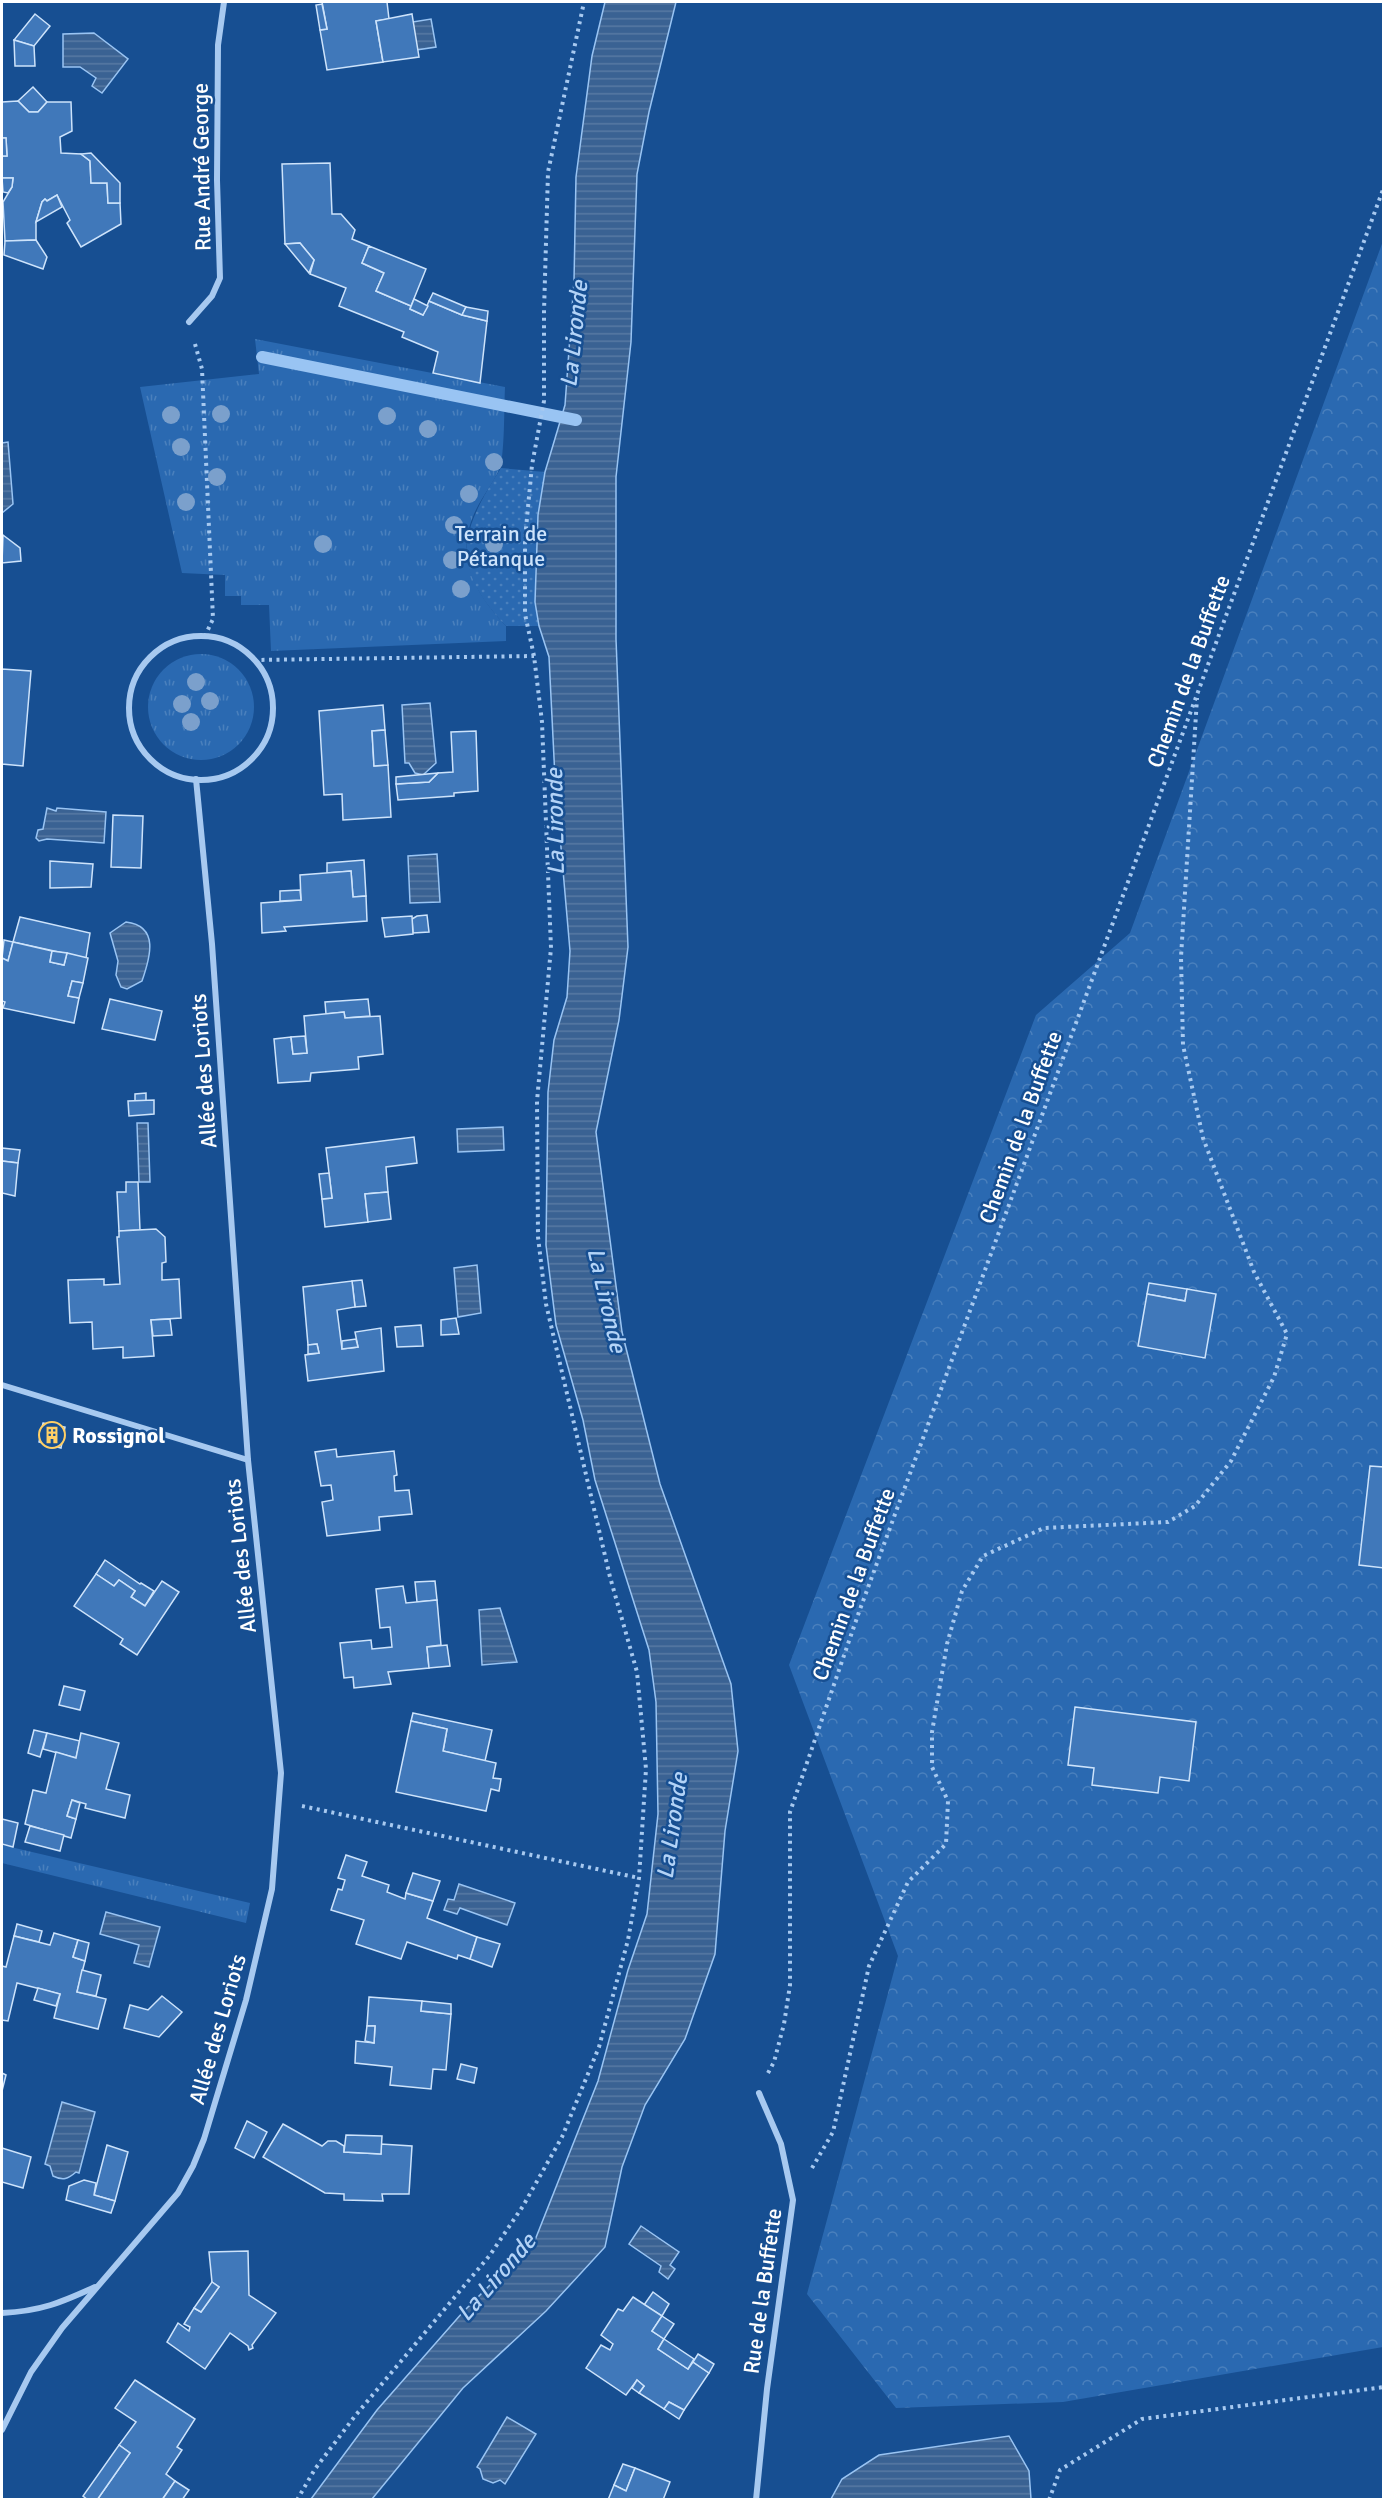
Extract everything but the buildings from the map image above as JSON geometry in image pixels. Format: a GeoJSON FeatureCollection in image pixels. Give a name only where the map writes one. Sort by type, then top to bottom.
{"type":"FeatureCollection","features":[{"type":"Feature","properties":{"kind":"street","name":"Rue André George"},"geometry":{"type":"LineString","coordinates":[[189,322],[212,296],[220,278],[217,180],[218,45],[224,2]]}},
{"type":"Feature","properties":{"kind":"street"},"geometry":{"type":"LineString","coordinates":[[204,636],[232,644],[254,660],[266,678],[272,698],[273,712],[265,739],[258,751],[237,770],[210,779],[196,779],[170,772],[157,765],[147,755],[133,731],[129,703],[136,676],[153,654],[177,640],[204,636]]}},
{"type":"Feature","properties":{"kind":"street","name":"Allée des Loriots"},"geometry":{"type":"LineString","coordinates":[[2,2430],[31,2372],[62,2328],[178,2193],[193,2166],[204,2139],[246,2000],[272,1889],[281,1773],[248,1460],[212,944],[196,779]]}},
{"type":"Feature","properties":{"kind":"street"},"geometry":{"type":"LineString","coordinates":[[2,1384],[248,1460]]}},
{"type":"Feature","properties":{"kind":"street","name":"Rue de la Buffette"},"geometry":{"type":"LineString","coordinates":[[756,2499],[767,2389],[793,2200],[781,2144],[759,2092]]}},
{"type":"Feature","properties":{"kind":"street"},"geometry":{"type":"LineString","coordinates":[[2,2313],[31,2311],[58,2304],[98,2285]]}},
{"type":"Feature","properties":{"kind":"path"},"geometry":{"type":"LineString","coordinates":[[297,2499],[315,2469],[355,2416],[407,2351],[490,2255],[529,2197],[562,2137],[599,2047],[628,1940],[639,1878],[646,1769],[637,1672],[610,1577],[546,1304],[538,1237],[537,1101],[551,948],[542,722],[534,656],[525,614],[525,539],[532,465],[544,401],[548,172],[584,2]]}},
{"type":"Feature","properties":{"kind":"path","name":"Chemin de la Buffette"},"geometry":{"type":"LineString","coordinates":[[759,2092],[774,2061],[784,2024],[790,1985],[790,1812],[859,1612],[1383,187]]}},
{"type":"Feature","properties":{"kind":"path"},"geometry":{"type":"LineString","coordinates":[[189,322],[202,369],[213,619],[204,636]]}},
{"type":"Feature","properties":{"kind":"path"},"geometry":{"type":"LineString","coordinates":[[254,660],[534,656]]}},
{"type":"Feature","properties":{"kind":"path"},"geometry":{"type":"LineString","coordinates":[[793,2200],[833,2132],[869,1966],[908,1882],[946,1844],[948,1801],[932,1767],[932,1732],[946,1644],[962,1591],[983,1556],[1044,1528],[1168,1522],[1195,1506],[1231,1461],[1274,1377],[1287,1334],[1254,1272],[1203,1138],[1183,1045],[1181,957],[1198,691]]}},
{"type":"Feature","properties":{"kind":"path"},"geometry":{"type":"LineString","coordinates":[[280,1802],[639,1878]]}},
{"type":"Feature","properties":{"kind":"path"},"geometry":{"type":"LineString","coordinates":[[1049,2499],[1060,2470],[1142,2419],[1383,2387]]}},
{"type":"Feature","properties":{"kind":"green space"},"geometry":{"type":"Polygon","coordinates":[[[1383,241],[1383,2347],[1063,2402],[896,2408],[807,2294],[898,1956],[789,1665],[1036,1015],[1130,933],[1383,241]]]}},
{"type":"Feature","properties":{"kind":"green space"},"geometry":{"type":"Polygon","coordinates":[[[255,339],[505,387],[501,464],[474,514],[467,545],[471,574],[485,601],[506,626],[506,641],[271,651],[269,605],[241,605],[241,596],[225,596],[225,575],[182,573],[140,387],[259,374],[255,339]]]}},
{"type":"Feature","properties":{"kind":"green space","name":"Terrain de Pétanque"},"geometry":{"type":"Polygon","coordinates":[[[501,468],[545,472],[536,549],[535,588],[539,626],[506,626],[475,585],[469,567],[467,548],[476,511],[501,468]]]}},
{"type":"Feature","properties":{"kind":"green space"},"geometry":{"type":"Polygon","coordinates":[[[201,654],[221,658],[239,669],[250,687],[254,707],[250,727],[239,745],[221,756],[201,760],[181,756],[163,745],[152,727],[148,707],[152,687],[163,669],[181,658],[201,654]]]}},
{"type":"Feature","properties":{"kind":"green space"},"geometry":{"type":"Polygon","coordinates":[[[2,1845],[250,1903],[246,1923],[2,1863],[2,1845]]]}},
{"type":"Feature","properties":{"kind":"water","name":"La Lironde"},"geometry":{"type":"Polygon","coordinates":[[[605,2],[676,2],[649,112],[637,174],[631,342],[616,477],[616,639],[628,947],[619,1020],[596,1132],[622,1332],[660,1484],[731,1684],[738,1751],[725,1831],[715,1954],[685,2039],[645,2105],[622,2167],[605,2247],[546,2311],[463,2388],[372,2499],[311,2499],[377,2410],[463,2312],[535,2240],[598,2081],[628,1970],[647,1914],[658,1814],[656,1702],[649,1650],[595,1480],[583,1420],[556,1325],[546,1245],[548,1092],[554,1040],[567,997],[570,951],[555,778],[549,657],[539,626],[535,602],[538,515],[545,472],[565,405],[574,281],[576,177],[592,56],[605,2]]]}},
{"type":"Feature","properties":{"kind":"water"},"geometry":{"type":"Polygon","coordinates":[[[431,19],[436,47],[390,54],[388,26],[431,19]]]}},
{"type":"Feature","properties":{"kind":"water"},"geometry":{"type":"Polygon","coordinates":[[[94,33],[128,59],[102,93],[92,86],[96,78],[80,67],[63,67],[63,34],[94,33]]]}},
{"type":"Feature","properties":{"kind":"water"},"geometry":{"type":"Polygon","coordinates":[[[8,442],[13,504],[2,513],[2,443],[8,442]]]}},
{"type":"Feature","properties":{"kind":"water"},"geometry":{"type":"Polygon","coordinates":[[[430,703],[436,763],[423,775],[415,773],[409,763],[405,763],[402,705],[430,703]]]}},
{"type":"Feature","properties":{"kind":"water"},"geometry":{"type":"Polygon","coordinates":[[[47,808],[56,811],[57,808],[106,812],[104,843],[47,839],[39,841],[36,838],[38,830],[43,829],[47,808]]]}},
{"type":"Feature","properties":{"kind":"water"},"geometry":{"type":"Polygon","coordinates":[[[437,854],[440,902],[410,903],[408,856],[437,854]]]}},
{"type":"Feature","properties":{"kind":"water"},"geometry":{"type":"Polygon","coordinates":[[[126,922],[144,930],[150,944],[148,963],[142,981],[127,989],[121,987],[116,975],[118,961],[110,933],[126,922]]]}},
{"type":"Feature","properties":{"kind":"water"},"geometry":{"type":"Polygon","coordinates":[[[137,1123],[148,1123],[150,1182],[139,1182],[137,1123]]]}},
{"type":"Feature","properties":{"kind":"water"},"geometry":{"type":"Polygon","coordinates":[[[503,1127],[504,1150],[458,1152],[457,1129],[503,1127]]]}},
{"type":"Feature","properties":{"kind":"water"},"geometry":{"type":"Polygon","coordinates":[[[477,1265],[481,1313],[458,1317],[454,1268],[477,1265]]]}},
{"type":"Feature","properties":{"kind":"water"},"geometry":{"type":"Polygon","coordinates":[[[500,1608],[517,1662],[482,1665],[479,1610],[500,1608]]]}},
{"type":"Feature","properties":{"kind":"water"},"geometry":{"type":"Polygon","coordinates":[[[459,1884],[515,1903],[507,1925],[460,1908],[457,1914],[444,1910],[448,1899],[454,1900],[459,1884]]]}},
{"type":"Feature","properties":{"kind":"water"},"geometry":{"type":"Polygon","coordinates":[[[106,1912],[160,1927],[149,1967],[134,1963],[139,1945],[100,1934],[106,1912]]]}},
{"type":"Feature","properties":{"kind":"water"},"geometry":{"type":"Polygon","coordinates":[[[62,2102],[95,2112],[79,2173],[76,2172],[63,2179],[53,2176],[50,2166],[45,2164],[62,2102]]]}},
{"type":"Feature","properties":{"kind":"water"},"geometry":{"type":"Polygon","coordinates":[[[641,2226],[679,2252],[670,2265],[675,2269],[668,2279],[659,2272],[661,2266],[629,2244],[641,2226]]]}},
{"type":"Feature","properties":{"kind":"water"},"geometry":{"type":"Polygon","coordinates":[[[507,2417],[536,2434],[505,2484],[500,2480],[493,2483],[483,2479],[477,2467],[507,2417]]]}},
{"type":"Feature","properties":{"kind":"water"},"geometry":{"type":"Polygon","coordinates":[[[1009,2436],[1029,2471],[1031,2499],[831,2499],[842,2479],[879,2455],[1009,2436]]]}},
{"type":"Feature","properties":{"kind":"waterway"},"geometry":{"type":"LineString","coordinates":[[262,357],[576,420]]}},
{"type":"Feature","properties":{"kind":"place","name":"Rossignol"},"geometry":{"type":"Point","coordinates":[52,1435]}}]}
